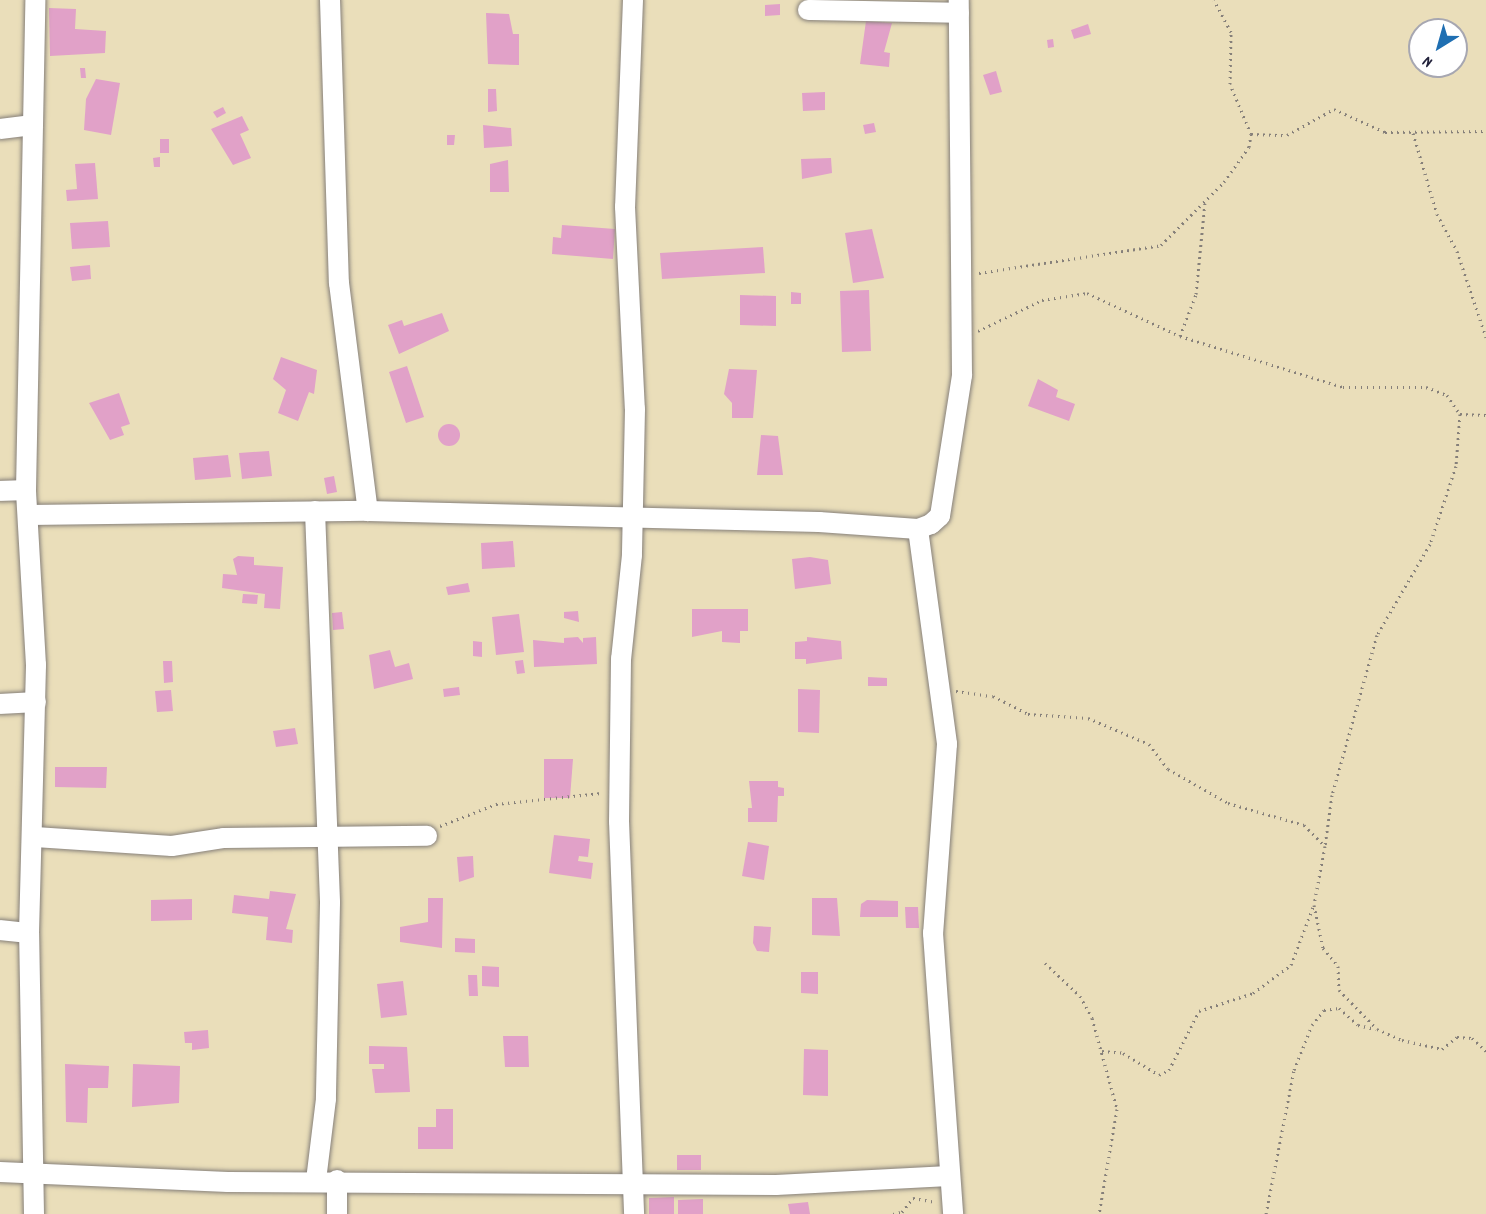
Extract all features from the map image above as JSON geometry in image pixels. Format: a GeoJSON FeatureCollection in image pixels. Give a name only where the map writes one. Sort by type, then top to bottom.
{"type":"FeatureCollection","features":[{"type":"Feature","properties":{"kind":"street"},"geometry":{"type":"LineString","coordinates":[[34,1214],[29,933],[35,837],[36,702],[29,515],[26,490],[35,0]]}},
{"type":"Feature","properties":{"kind":"street"},"geometry":{"type":"LineString","coordinates":[[330,0],[339,283],[368,511]]}},
{"type":"Feature","properties":{"kind":"street"},"geometry":{"type":"LineString","coordinates":[[633,0],[625,207],[635,409],[631,519],[621,659],[621,790],[634,1214]]}},
{"type":"Feature","properties":{"kind":"street"},"geometry":{"type":"LineString","coordinates":[[29,515],[368,511],[918,529],[940,516],[963,338],[964,173],[957,129],[959,6],[808,10]]}},
{"type":"Feature","properties":{"kind":"street"},"geometry":{"type":"LineString","coordinates":[[0,129],[33,125]]}},
{"type":"Feature","properties":{"kind":"street"},"geometry":{"type":"LineString","coordinates":[[0,491],[26,490]]}},
{"type":"Feature","properties":{"kind":"street"},"geometry":{"type":"LineString","coordinates":[[315,511],[324,836],[330,903],[329,1019],[316,1181]]}},
{"type":"Feature","properties":{"kind":"street"},"geometry":{"type":"LineString","coordinates":[[918,529],[947,744],[933,933],[950,1212]]}},
{"type":"Feature","properties":{"kind":"street"},"geometry":{"type":"LineString","coordinates":[[0,704],[36,702]]}},
{"type":"Feature","properties":{"kind":"street"},"geometry":{"type":"LineString","coordinates":[[35,837],[172,846],[224,838],[427,836]]}},
{"type":"Feature","properties":{"kind":"street"},"geometry":{"type":"LineString","coordinates":[[0,930],[29,933]]}},
{"type":"Feature","properties":{"kind":"street"},"geometry":{"type":"LineString","coordinates":[[0,1172],[316,1181],[632,1181],[776,1185],[949,1176]]}},
{"type":"Feature","properties":{"kind":"street"},"geometry":{"type":"LineString","coordinates":[[336,1214],[337,1180]]}},
{"type":"Feature","properties":{"kind":"path"},"geometry":{"type":"LineString","coordinates":[[965,277],[1071,255],[1161,245],[1205,201],[1243,157],[1251,134],[1230,84],[1231,32],[1214,0]]}},
{"type":"Feature","properties":{"kind":"path"},"geometry":{"type":"LineString","coordinates":[[1251,134],[1287,135],[1334,110],[1384,132],[1486,131]]}},
{"type":"Feature","properties":{"kind":"path"},"geometry":{"type":"LineString","coordinates":[[1413,133],[1486,337]]}},
{"type":"Feature","properties":{"kind":"path"},"geometry":{"type":"LineString","coordinates":[[1180,336],[1196,294],[1205,201]]}},
{"type":"Feature","properties":{"kind":"path"},"geometry":{"type":"LineString","coordinates":[[963,338],[1042,300],[1087,294],[1180,336],[1343,387],[1426,387],[1447,395],[1460,414],[1456,466],[1430,544],[1377,634],[1332,795],[1314,905],[1291,965],[1253,993],[1199,1011],[1169,1070],[1159,1076],[1123,1053],[1102,1051]]}},
{"type":"Feature","properties":{"kind":"path"},"geometry":{"type":"LineString","coordinates":[[1460,414],[1486,415]]}},
{"type":"Feature","properties":{"kind":"path"},"geometry":{"type":"LineString","coordinates":[[940,687],[993,696],[1028,714],[1088,718],[1149,744],[1168,770],[1228,803],[1304,825],[1325,846]]}},
{"type":"Feature","properties":{"kind":"path"},"geometry":{"type":"LineString","coordinates":[[427,836],[438,826],[496,804],[621,790]]}},
{"type":"Feature","properties":{"kind":"path"},"geometry":{"type":"LineString","coordinates":[[1314,905],[1323,948],[1338,966],[1340,990],[1377,1029]]}},
{"type":"Feature","properties":{"kind":"path"},"geometry":{"type":"LineString","coordinates":[[1045,963],[1080,996],[1102,1051],[1117,1109],[1100,1214]]}},
{"type":"Feature","properties":{"kind":"path"},"geometry":{"type":"LineString","coordinates":[[1266,1214],[1294,1070],[1312,1025],[1324,1010],[1340,1008],[1358,1025],[1377,1029],[1428,1049],[1442,1049],[1457,1037],[1472,1038],[1486,1051]]}},
{"type":"Feature","properties":{"kind":"path"},"geometry":{"type":"LineString","coordinates":[[893,1214],[903,1212],[913,1198],[950,1212]]}},
{"type":"Feature","properties":{"kind":"building"},"geometry":{"type":"Polygon","coordinates":[[[780,4],[780,15],[765,16],[765,5],[780,4]]]}},
{"type":"Feature","properties":{"kind":"building"},"geometry":{"type":"Polygon","coordinates":[[[49,8],[76,9],[75,29],[106,31],[105,53],[50,56],[49,8]]]}},
{"type":"Feature","properties":{"kind":"building"},"geometry":{"type":"Polygon","coordinates":[[[486,13],[509,14],[513,34],[519,34],[519,65],[488,64],[486,13]]]}},
{"type":"Feature","properties":{"kind":"building"},"geometry":{"type":"Polygon","coordinates":[[[866,21],[892,23],[884,52],[890,53],[889,67],[860,64],[866,21]]]}},
{"type":"Feature","properties":{"kind":"building"},"geometry":{"type":"Polygon","coordinates":[[[1088,24],[1091,34],[1074,39],[1071,30],[1088,24]]]}},
{"type":"Feature","properties":{"kind":"building"},"geometry":{"type":"Polygon","coordinates":[[[1053,39],[1054,47],[1048,48],[1047,40],[1053,39]]]}},
{"type":"Feature","properties":{"kind":"building"},"geometry":{"type":"Polygon","coordinates":[[[80,68],[85,68],[86,78],[81,78],[80,68]]]}},
{"type":"Feature","properties":{"kind":"building"},"geometry":{"type":"Polygon","coordinates":[[[996,71],[1002,92],[990,95],[983,75],[996,71]]]}},
{"type":"Feature","properties":{"kind":"building"},"geometry":{"type":"Polygon","coordinates":[[[96,79],[120,83],[111,135],[84,130],[86,99],[96,79]]]}},
{"type":"Feature","properties":{"kind":"building"},"geometry":{"type":"Polygon","coordinates":[[[488,89],[496,89],[497,111],[488,112],[488,89]]]}},
{"type":"Feature","properties":{"kind":"building"},"geometry":{"type":"Polygon","coordinates":[[[825,92],[825,110],[803,111],[802,93],[825,92]]]}},
{"type":"Feature","properties":{"kind":"building"},"geometry":{"type":"Polygon","coordinates":[[[223,107],[226,113],[217,118],[213,112],[223,107]]]}},
{"type":"Feature","properties":{"kind":"building"},"geometry":{"type":"Polygon","coordinates":[[[242,116],[249,130],[240,134],[251,158],[233,165],[211,129],[242,116]]]}},
{"type":"Feature","properties":{"kind":"building"},"geometry":{"type":"Polygon","coordinates":[[[874,123],[876,132],[865,134],[863,125],[874,123]]]}},
{"type":"Feature","properties":{"kind":"building"},"geometry":{"type":"Polygon","coordinates":[[[483,125],[511,128],[512,146],[484,148],[483,125]]]}},
{"type":"Feature","properties":{"kind":"building"},"geometry":{"type":"Polygon","coordinates":[[[447,135],[455,135],[454,145],[447,145],[447,135]]]}},
{"type":"Feature","properties":{"kind":"building"},"geometry":{"type":"Polygon","coordinates":[[[160,139],[169,139],[169,153],[160,153],[160,139]]]}},
{"type":"Feature","properties":{"kind":"building"},"geometry":{"type":"Polygon","coordinates":[[[160,157],[160,167],[154,167],[153,158],[160,157]]]}},
{"type":"Feature","properties":{"kind":"building"},"geometry":{"type":"Polygon","coordinates":[[[831,158],[832,173],[802,179],[801,159],[831,158]]]}},
{"type":"Feature","properties":{"kind":"building"},"geometry":{"type":"Polygon","coordinates":[[[508,160],[509,192],[490,192],[490,164],[508,160]]]}},
{"type":"Feature","properties":{"kind":"building"},"geometry":{"type":"Polygon","coordinates":[[[95,163],[98,199],[67,201],[66,190],[77,189],[75,164],[95,163]]]}},
{"type":"Feature","properties":{"kind":"building"},"geometry":{"type":"Polygon","coordinates":[[[108,221],[110,247],[72,249],[70,223],[108,221]]]}},
{"type":"Feature","properties":{"kind":"building"},"geometry":{"type":"Polygon","coordinates":[[[562,225],[615,229],[613,259],[552,254],[553,237],[561,238],[562,225]]]}},
{"type":"Feature","properties":{"kind":"building"},"geometry":{"type":"Polygon","coordinates":[[[872,229],[884,278],[853,283],[845,233],[872,229]]]}},
{"type":"Feature","properties":{"kind":"building"},"geometry":{"type":"Polygon","coordinates":[[[763,247],[765,273],[662,279],[660,253],[763,247]]]}},
{"type":"Feature","properties":{"kind":"building"},"geometry":{"type":"Polygon","coordinates":[[[90,265],[91,279],[72,281],[70,267],[90,265]]]}},
{"type":"Feature","properties":{"kind":"building"},"geometry":{"type":"Polygon","coordinates":[[[869,290],[871,351],[842,352],[840,291],[869,290]]]}},
{"type":"Feature","properties":{"kind":"building"},"geometry":{"type":"Polygon","coordinates":[[[791,292],[801,293],[801,304],[791,304],[791,292]]]}},
{"type":"Feature","properties":{"kind":"building"},"geometry":{"type":"Polygon","coordinates":[[[740,295],[776,296],[776,326],[740,325],[740,295]]]}},
{"type":"Feature","properties":{"kind":"building"},"geometry":{"type":"Polygon","coordinates":[[[442,313],[449,331],[399,354],[388,325],[402,320],[404,326],[442,313]]]}},
{"type":"Feature","properties":{"kind":"building"},"geometry":{"type":"Polygon","coordinates":[[[281,357],[317,370],[314,394],[309,392],[298,421],[278,413],[286,390],[273,379],[281,357]]]}},
{"type":"Feature","properties":{"kind":"building"},"geometry":{"type":"Polygon","coordinates":[[[407,366],[424,417],[406,423],[389,372],[407,366]]]}},
{"type":"Feature","properties":{"kind":"building"},"geometry":{"type":"Polygon","coordinates":[[[729,369],[757,370],[753,418],[732,418],[732,403],[724,394],[729,369]]]}},
{"type":"Feature","properties":{"kind":"building"},"geometry":{"type":"Polygon","coordinates":[[[1038,379],[1058,390],[1056,397],[1075,404],[1069,421],[1028,406],[1038,379]]]}},
{"type":"Feature","properties":{"kind":"building"},"geometry":{"type":"Polygon","coordinates":[[[119,393],[130,424],[121,427],[124,435],[110,440],[89,403],[119,393]]]}},
{"type":"Feature","properties":{"kind":"building"},"geometry":{"type":"Polygon","coordinates":[[[449,424],[457,427],[460,435],[457,443],[449,446],[441,443],[438,435],[441,427],[449,424]]]}},
{"type":"Feature","properties":{"kind":"building"},"geometry":{"type":"Polygon","coordinates":[[[761,435],[778,436],[783,475],[757,475],[761,435]]]}},
{"type":"Feature","properties":{"kind":"building"},"geometry":{"type":"Polygon","coordinates":[[[269,451],[272,476],[242,479],[239,453],[269,451]]]}},
{"type":"Feature","properties":{"kind":"building"},"geometry":{"type":"Polygon","coordinates":[[[228,455],[231,477],[195,480],[193,458],[228,455]]]}},
{"type":"Feature","properties":{"kind":"building"},"geometry":{"type":"Polygon","coordinates":[[[334,476],[337,492],[327,494],[324,478],[334,476]]]}},
{"type":"Feature","properties":{"kind":"building"},"geometry":{"type":"Polygon","coordinates":[[[513,541],[515,567],[482,569],[481,543],[513,541]]]}},
{"type":"Feature","properties":{"kind":"building"},"geometry":{"type":"Polygon","coordinates":[[[238,556],[254,557],[254,565],[283,567],[280,609],[264,608],[265,594],[222,588],[223,574],[237,575],[233,559],[238,556]]]}},
{"type":"Feature","properties":{"kind":"building"},"geometry":{"type":"Polygon","coordinates":[[[810,557],[828,560],[831,584],[795,589],[792,559],[810,557]]]}},
{"type":"Feature","properties":{"kind":"building"},"geometry":{"type":"Polygon","coordinates":[[[468,583],[470,592],[448,595],[446,587],[468,583]]]}},
{"type":"Feature","properties":{"kind":"building"},"geometry":{"type":"Polygon","coordinates":[[[243,594],[258,595],[257,604],[242,603],[243,594]]]}},
{"type":"Feature","properties":{"kind":"building"},"geometry":{"type":"Polygon","coordinates":[[[692,609],[748,609],[748,631],[740,631],[740,643],[722,642],[722,631],[692,637],[692,609]]]}},
{"type":"Feature","properties":{"kind":"building"},"geometry":{"type":"Polygon","coordinates":[[[578,611],[579,622],[564,618],[564,612],[578,611]]]}},
{"type":"Feature","properties":{"kind":"building"},"geometry":{"type":"Polygon","coordinates":[[[342,612],[344,629],[333,630],[332,613],[342,612]]]}},
{"type":"Feature","properties":{"kind":"building"},"geometry":{"type":"Polygon","coordinates":[[[519,614],[524,652],[496,655],[492,617],[519,614]]]}},
{"type":"Feature","properties":{"kind":"building"},"geometry":{"type":"Polygon","coordinates":[[[578,637],[583,643],[583,638],[596,637],[597,664],[534,667],[533,640],[564,643],[564,638],[578,637]]]}},
{"type":"Feature","properties":{"kind":"building"},"geometry":{"type":"Polygon","coordinates":[[[807,637],[841,641],[842,659],[806,664],[806,659],[795,659],[795,642],[807,641],[807,637]]]}},
{"type":"Feature","properties":{"kind":"building"},"geometry":{"type":"Polygon","coordinates":[[[473,641],[482,642],[482,657],[473,656],[473,641]]]}},
{"type":"Feature","properties":{"kind":"building"},"geometry":{"type":"Polygon","coordinates":[[[390,650],[395,667],[409,663],[413,679],[374,689],[369,655],[390,650]]]}},
{"type":"Feature","properties":{"kind":"building"},"geometry":{"type":"Polygon","coordinates":[[[523,660],[525,673],[517,674],[515,661],[523,660]]]}},
{"type":"Feature","properties":{"kind":"building"},"geometry":{"type":"Polygon","coordinates":[[[163,661],[172,661],[173,682],[164,683],[163,661]]]}},
{"type":"Feature","properties":{"kind":"building"},"geometry":{"type":"Polygon","coordinates":[[[868,677],[887,678],[887,686],[868,686],[868,677]]]}},
{"type":"Feature","properties":{"kind":"building"},"geometry":{"type":"Polygon","coordinates":[[[459,687],[460,695],[444,697],[443,689],[459,687]]]}},
{"type":"Feature","properties":{"kind":"building"},"geometry":{"type":"Polygon","coordinates":[[[798,689],[820,690],[819,733],[798,732],[798,689]]]}},
{"type":"Feature","properties":{"kind":"building"},"geometry":{"type":"Polygon","coordinates":[[[171,690],[173,711],[157,712],[155,691],[171,690]]]}},
{"type":"Feature","properties":{"kind":"building"},"geometry":{"type":"Polygon","coordinates":[[[295,728],[298,744],[276,747],[273,731],[295,728]]]}},
{"type":"Feature","properties":{"kind":"building"},"geometry":{"type":"Polygon","coordinates":[[[544,759],[573,759],[570,798],[544,798],[544,759]]]}},
{"type":"Feature","properties":{"kind":"building"},"geometry":{"type":"Polygon","coordinates":[[[55,767],[107,767],[106,788],[55,787],[55,767]]]}},
{"type":"Feature","properties":{"kind":"building"},"geometry":{"type":"Polygon","coordinates":[[[749,781],[778,781],[778,787],[784,788],[784,796],[778,796],[777,822],[748,822],[748,808],[752,808],[749,781]]]}},
{"type":"Feature","properties":{"kind":"building"},"geometry":{"type":"Polygon","coordinates":[[[554,835],[590,839],[588,857],[579,856],[578,861],[593,863],[591,879],[549,873],[554,835]]]}},
{"type":"Feature","properties":{"kind":"building"},"geometry":{"type":"Polygon","coordinates":[[[748,842],[769,846],[764,880],[742,876],[748,842]]]}},
{"type":"Feature","properties":{"kind":"building"},"geometry":{"type":"Polygon","coordinates":[[[473,856],[474,877],[459,882],[457,857],[473,856]]]}},
{"type":"Feature","properties":{"kind":"building"},"geometry":{"type":"Polygon","coordinates":[[[270,891],[296,894],[286,929],[293,930],[292,943],[266,940],[268,917],[232,913],[234,895],[269,899],[270,891]]]}},
{"type":"Feature","properties":{"kind":"building"},"geometry":{"type":"Polygon","coordinates":[[[428,898],[443,898],[442,948],[400,942],[400,927],[428,922],[428,898]]]}},
{"type":"Feature","properties":{"kind":"building"},"geometry":{"type":"Polygon","coordinates":[[[812,898],[837,898],[840,936],[812,935],[812,898]]]}},
{"type":"Feature","properties":{"kind":"building"},"geometry":{"type":"Polygon","coordinates":[[[192,899],[192,920],[151,921],[151,900],[192,899]]]}},
{"type":"Feature","properties":{"kind":"building"},"geometry":{"type":"Polygon","coordinates":[[[867,900],[898,901],[898,917],[860,917],[861,904],[867,900]]]}},
{"type":"Feature","properties":{"kind":"building"},"geometry":{"type":"Polygon","coordinates":[[[905,907],[918,907],[919,928],[906,928],[905,907]]]}},
{"type":"Feature","properties":{"kind":"building"},"geometry":{"type":"Polygon","coordinates":[[[754,926],[771,927],[769,952],[757,951],[753,943],[754,926]]]}},
{"type":"Feature","properties":{"kind":"building"},"geometry":{"type":"Polygon","coordinates":[[[455,938],[475,939],[475,953],[455,952],[455,938]]]}},
{"type":"Feature","properties":{"kind":"building"},"geometry":{"type":"Polygon","coordinates":[[[482,966],[499,967],[499,987],[482,986],[482,966]]]}},
{"type":"Feature","properties":{"kind":"building"},"geometry":{"type":"Polygon","coordinates":[[[801,972],[818,972],[818,994],[801,993],[801,972]]]}},
{"type":"Feature","properties":{"kind":"building"},"geometry":{"type":"Polygon","coordinates":[[[468,975],[477,975],[478,996],[469,996],[468,975]]]}},
{"type":"Feature","properties":{"kind":"building"},"geometry":{"type":"Polygon","coordinates":[[[403,981],[407,1015],[381,1018],[377,984],[403,981]]]}},
{"type":"Feature","properties":{"kind":"building"},"geometry":{"type":"Polygon","coordinates":[[[208,1030],[209,1048],[192,1050],[192,1043],[185,1043],[184,1032],[208,1030]]]}},
{"type":"Feature","properties":{"kind":"building"},"geometry":{"type":"Polygon","coordinates":[[[503,1036],[528,1036],[529,1067],[505,1067],[503,1036]]]}},
{"type":"Feature","properties":{"kind":"building"},"geometry":{"type":"Polygon","coordinates":[[[369,1046],[407,1047],[410,1092],[375,1093],[372,1069],[384,1069],[384,1064],[369,1064],[369,1046]]]}},
{"type":"Feature","properties":{"kind":"building"},"geometry":{"type":"Polygon","coordinates":[[[804,1049],[828,1050],[828,1096],[803,1095],[804,1049]]]}},
{"type":"Feature","properties":{"kind":"building"},"geometry":{"type":"Polygon","coordinates":[[[65,1064],[109,1066],[108,1088],[88,1088],[87,1123],[66,1122],[65,1064]]]}},
{"type":"Feature","properties":{"kind":"building"},"geometry":{"type":"Polygon","coordinates":[[[133,1064],[180,1066],[179,1103],[132,1107],[133,1064]]]}},
{"type":"Feature","properties":{"kind":"building"},"geometry":{"type":"Polygon","coordinates":[[[436,1109],[453,1109],[453,1149],[418,1149],[418,1127],[436,1127],[436,1109]]]}},
{"type":"Feature","properties":{"kind":"building"},"geometry":{"type":"Polygon","coordinates":[[[677,1155],[701,1155],[701,1170],[677,1170],[677,1155]]]}},
{"type":"Feature","properties":{"kind":"building"},"geometry":{"type":"Polygon","coordinates":[[[674,1197],[674,1214],[649,1214],[649,1198],[674,1197]]]}},
{"type":"Feature","properties":{"kind":"building"},"geometry":{"type":"Polygon","coordinates":[[[703,1199],[703,1214],[678,1214],[678,1200],[703,1199]]]}},
{"type":"Feature","properties":{"kind":"building"},"geometry":{"type":"Polygon","coordinates":[[[808,1202],[810,1214],[790,1214],[788,1204],[808,1202]]]}}]}
